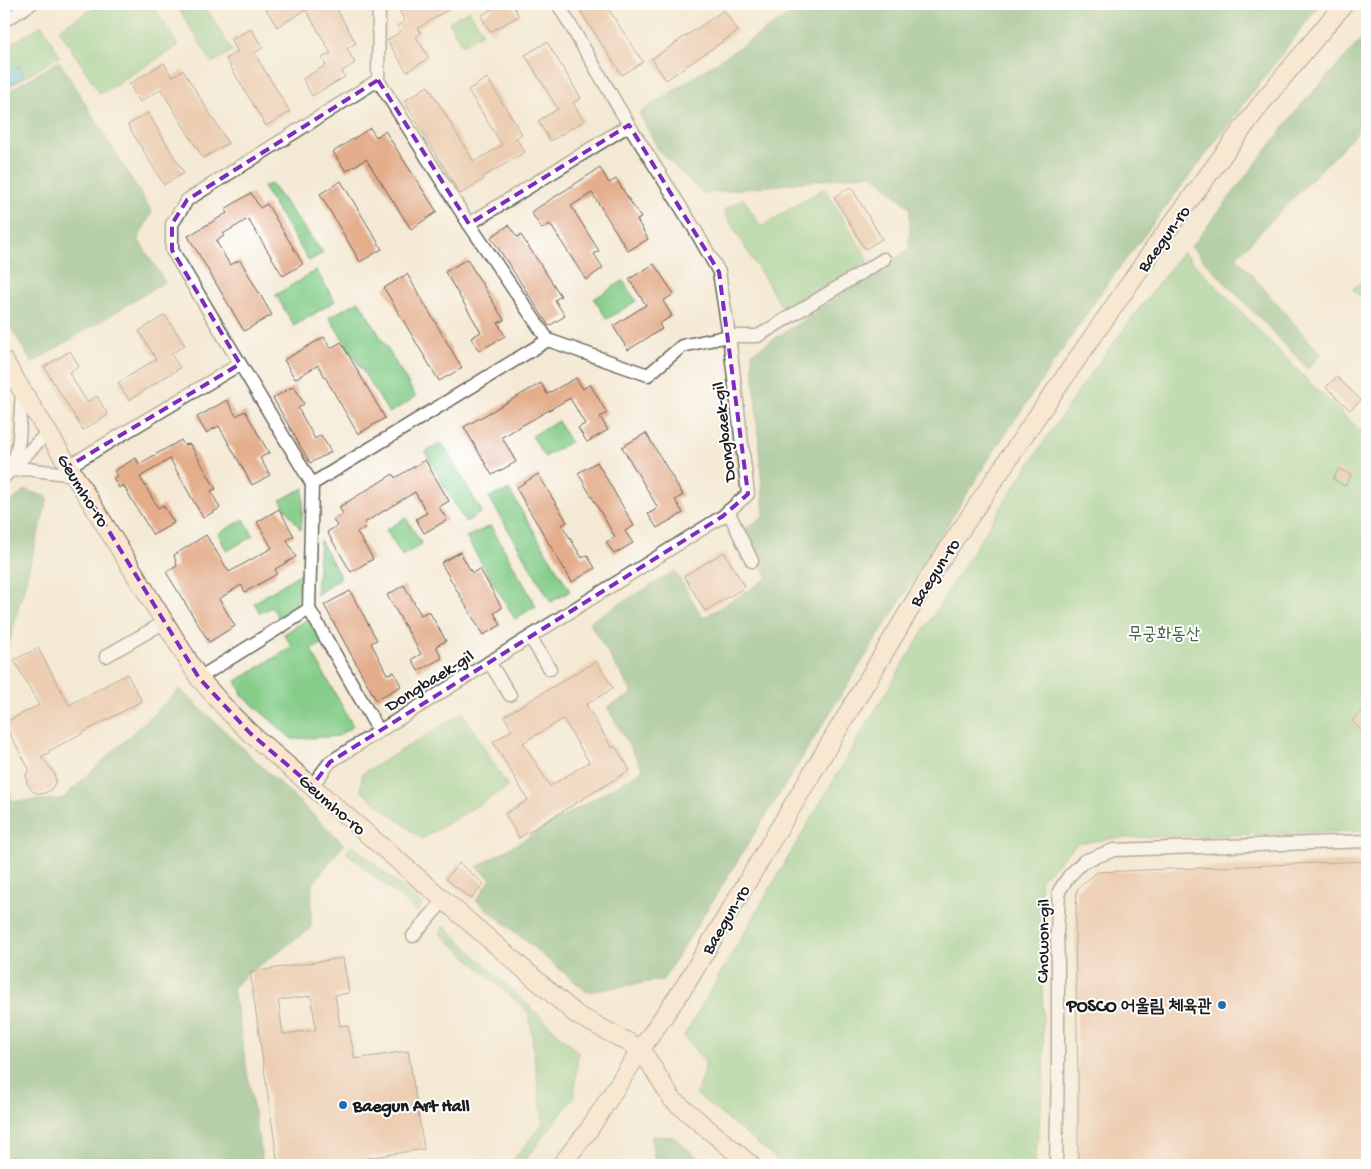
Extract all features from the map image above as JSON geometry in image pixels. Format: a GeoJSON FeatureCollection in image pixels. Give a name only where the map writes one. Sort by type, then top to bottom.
{"type":"FeatureCollection","features":[{"type":"Feature","properties":{"kind":"main road","name":"Baegun-ro"},"geometry":{"type":"LineString","coordinates":[[561,1165],[588,1131],[641,1049],[691,977],[928,579],[1029,428],[1149,256],[1263,100],[1344,4]]}},
{"type":"Feature","properties":{"kind":"main road","name":"Geumho-ro"},"geometry":{"type":"LineString","coordinates":[[4,361],[200,678],[228,711],[250,733],[577,1015],[641,1049]]}},
{"type":"Feature","properties":{"kind":"main road"},"geometry":{"type":"LineString","coordinates":[[641,1049],[672,1099],[751,1165]]}},
{"type":"Feature","properties":{"kind":"street"},"geometry":{"type":"LineString","coordinates":[[4,20],[31,4]]}},
{"type":"Feature","properties":{"kind":"street"},"geometry":{"type":"LineString","coordinates":[[379,4],[378,80],[469,224],[548,340],[648,375],[682,346],[729,336],[758,336],[884,259]]}},
{"type":"Feature","properties":{"kind":"street","name":"Dongbaek-gil"},"geometry":{"type":"LineString","coordinates":[[312,786],[330,762],[728,511],[748,494],[729,336],[719,272],[558,4]]}},
{"type":"Feature","properties":{"kind":"street"},"geometry":{"type":"LineString","coordinates":[[378,80],[188,200],[172,224],[172,250],[312,484],[309,609],[379,732]]}},
{"type":"Feature","properties":{"kind":"street"},"geometry":{"type":"LineString","coordinates":[[469,224],[629,125]]}},
{"type":"Feature","properties":{"kind":"street"},"geometry":{"type":"LineString","coordinates":[[312,484],[548,340]]}},
{"type":"Feature","properties":{"kind":"street"},"geometry":{"type":"LineString","coordinates":[[7,474],[27,469],[72,471],[240,364]]}},
{"type":"Feature","properties":{"kind":"street"},"geometry":{"type":"LineString","coordinates":[[7,474],[17,451],[22,390]]}},
{"type":"Feature","properties":{"kind":"street"},"geometry":{"type":"LineString","coordinates":[[7,474],[48,432]]}},
{"type":"Feature","properties":{"kind":"street"},"geometry":{"type":"LineString","coordinates":[[728,511],[752,561]]}},
{"type":"Feature","properties":{"kind":"street"},"geometry":{"type":"LineString","coordinates":[[200,678],[309,609]]}},
{"type":"Feature","properties":{"kind":"street"},"geometry":{"type":"LineString","coordinates":[[106,656],[165,622]]}},
{"type":"Feature","properties":{"kind":"street"},"geometry":{"type":"LineString","coordinates":[[530,636],[550,669]]}},
{"type":"Feature","properties":{"kind":"street"},"geometry":{"type":"LineString","coordinates":[[489,662],[510,695]]}},
{"type":"Feature","properties":{"kind":"street","name":"Chowon-gil"},"geometry":{"type":"LineString","coordinates":[[1056,1165],[1058,1064],[1057,934],[1059,891],[1069,876],[1084,861],[1114,850],[1367,841]]}},
{"type":"Feature","properties":{"kind":"street"},"geometry":{"type":"LineString","coordinates":[[413,936],[444,900]]}},
{"type":"Feature","properties":{"kind":"highlighted area"},"geometry":{"type":"Polygon","coordinates":[[[378,80],[469,224],[629,125],[719,272],[748,494],[723,516],[330,762],[312,786],[250,733],[199,678],[69,466],[240,364],[172,250],[172,224],[187,200],[378,80]]]}},
{"type":"Feature","properties":{"kind":"green space"},"geometry":{"type":"Polygon","coordinates":[[[101,4],[152,4],[178,46],[100,94],[59,29],[101,4]]]}},
{"type":"Feature","properties":{"kind":"green space"},"geometry":{"type":"Polygon","coordinates":[[[176,4],[204,4],[232,51],[212,63],[176,4]]]}},
{"type":"Feature","properties":{"kind":"green space"},"geometry":{"type":"Polygon","coordinates":[[[786,4],[1320,4],[1102,291],[992,454],[663,980],[587,992],[476,900],[491,879],[477,867],[643,770],[607,707],[633,694],[589,622],[675,571],[703,618],[768,578],[744,530],[764,516],[752,353],[909,249],[910,208],[872,174],[702,194],[659,151],[639,113],[790,14],[786,4]]]}},
{"type":"Feature","properties":{"kind":"green space"},"geometry":{"type":"Polygon","coordinates":[[[469,10],[483,33],[462,45],[449,22],[469,10]]]}},
{"type":"Feature","properties":{"kind":"green space"},"geometry":{"type":"Polygon","coordinates":[[[42,25],[60,56],[4,90],[4,48],[42,25]]]}},
{"type":"Feature","properties":{"kind":"green space"},"geometry":{"type":"Polygon","coordinates":[[[1367,33],[1367,122],[1236,257],[1321,354],[1308,369],[1191,247],[1302,104],[1367,33]]]}},
{"type":"Feature","properties":{"kind":"green space"},"geometry":{"type":"Polygon","coordinates":[[[59,61],[152,212],[138,239],[165,282],[32,363],[4,316],[4,94],[59,61]]]}},
{"type":"Feature","properties":{"kind":"green space"},"geometry":{"type":"Polygon","coordinates":[[[271,184],[323,253],[309,261],[263,187],[271,184]]]}},
{"type":"Feature","properties":{"kind":"green space"},"geometry":{"type":"Polygon","coordinates":[[[824,188],[869,261],[785,312],[723,211],[743,198],[761,227],[824,188]]]}},
{"type":"Feature","properties":{"kind":"green space","name":"무궁화동산"},"geometry":{"type":"Polygon","coordinates":[[[1183,252],[1313,386],[1367,437],[1367,831],[1117,838],[1078,843],[1040,880],[1044,1075],[1035,1165],[784,1165],[696,1094],[706,1064],[684,1036],[872,715],[969,557],[1071,402],[1183,252]]]}},
{"type":"Feature","properties":{"kind":"green space"},"geometry":{"type":"Polygon","coordinates":[[[316,270],[335,301],[294,326],[276,295],[316,270]]]}},
{"type":"Feature","properties":{"kind":"green space"},"geometry":{"type":"Polygon","coordinates":[[[1367,276],[1367,304],[1353,289],[1367,276]]]}},
{"type":"Feature","properties":{"kind":"green space"},"geometry":{"type":"Polygon","coordinates":[[[623,281],[636,301],[607,319],[594,299],[623,281]]]}},
{"type":"Feature","properties":{"kind":"green space"},"geometry":{"type":"Polygon","coordinates":[[[359,301],[416,397],[389,413],[329,317],[359,301]]]}},
{"type":"Feature","properties":{"kind":"green space"},"geometry":{"type":"Polygon","coordinates":[[[558,421],[570,442],[545,457],[532,436],[558,421]]]}},
{"type":"Feature","properties":{"kind":"green space"},"geometry":{"type":"Polygon","coordinates":[[[442,443],[482,512],[465,522],[425,452],[442,443]]]}},
{"type":"Feature","properties":{"kind":"green space"},"geometry":{"type":"Polygon","coordinates":[[[304,488],[301,530],[280,500],[304,488]]]}},
{"type":"Feature","properties":{"kind":"green space"},"geometry":{"type":"Polygon","coordinates":[[[25,490],[48,497],[4,663],[4,508],[25,490]]]}},
{"type":"Feature","properties":{"kind":"green space"},"geometry":{"type":"Polygon","coordinates":[[[509,490],[570,591],[551,602],[489,497],[509,490]]]}},
{"type":"Feature","properties":{"kind":"green space"},"geometry":{"type":"Polygon","coordinates":[[[406,518],[422,544],[402,556],[386,530],[406,518]]]}},
{"type":"Feature","properties":{"kind":"green space"},"geometry":{"type":"Polygon","coordinates":[[[244,519],[253,536],[227,551],[218,534],[244,519]]]}},
{"type":"Feature","properties":{"kind":"green space"},"geometry":{"type":"Polygon","coordinates":[[[491,526],[536,606],[515,619],[466,537],[491,526]]]}},
{"type":"Feature","properties":{"kind":"green space"},"geometry":{"type":"Polygon","coordinates":[[[320,540],[341,578],[316,595],[320,540]]]}},
{"type":"Feature","properties":{"kind":"green space"},"geometry":{"type":"Polygon","coordinates":[[[301,573],[296,608],[278,617],[272,607],[260,613],[254,603],[301,573]]]}},
{"type":"Feature","properties":{"kind":"green space"},"geometry":{"type":"Polygon","coordinates":[[[311,617],[325,642],[311,650],[353,726],[338,736],[292,739],[243,696],[236,681],[292,647],[284,634],[311,617]]]}},
{"type":"Feature","properties":{"kind":"green space"},"geometry":{"type":"Polygon","coordinates":[[[180,689],[344,844],[312,885],[311,928],[245,976],[233,988],[263,1165],[4,1165],[4,760],[12,801],[62,799],[180,689]]]}},
{"type":"Feature","properties":{"kind":"green space"},"geometry":{"type":"Polygon","coordinates":[[[463,713],[508,787],[422,839],[361,791],[362,774],[463,713]]]}},
{"type":"Feature","properties":{"kind":"green space"},"geometry":{"type":"Polygon","coordinates":[[[352,845],[422,904],[417,912],[346,852],[352,845]]]}},
{"type":"Feature","properties":{"kind":"green space"},"geometry":{"type":"Polygon","coordinates":[[[444,926],[578,1052],[574,1097],[521,1165],[509,1165],[543,1123],[529,1013],[440,933],[444,926]]]}},
{"type":"Feature","properties":{"kind":"green space"},"geometry":{"type":"Polygon","coordinates":[[[651,1136],[673,1137],[707,1165],[655,1165],[651,1136]]]}},
{"type":"Feature","properties":{"kind":"water"},"geometry":{"type":"Polygon","coordinates":[[[19,66],[25,76],[4,88],[4,69],[19,66]]]}},
{"type":"Feature","properties":{"kind":"building"},"geometry":{"type":"Polygon","coordinates":[[[263,4],[334,4],[356,43],[347,48],[355,63],[342,71],[345,77],[312,96],[303,79],[326,65],[322,58],[331,53],[306,10],[277,27],[263,4]]]}},
{"type":"Feature","properties":{"kind":"building"},"geometry":{"type":"Polygon","coordinates":[[[413,4],[457,4],[418,28],[421,33],[416,37],[429,58],[407,72],[387,40],[400,32],[397,26],[405,21],[400,12],[413,4]]]}},
{"type":"Feature","properties":{"kind":"building"},"geometry":{"type":"Polygon","coordinates":[[[489,4],[512,4],[519,16],[490,32],[481,16],[492,9],[489,4]]]}},
{"type":"Feature","properties":{"kind":"building"},"geometry":{"type":"Polygon","coordinates":[[[587,4],[605,4],[643,62],[622,75],[579,9],[587,4]]]}},
{"type":"Feature","properties":{"kind":"building"},"geometry":{"type":"Polygon","coordinates":[[[724,10],[738,31],[666,80],[652,59],[724,10]]]}},
{"type":"Feature","properties":{"kind":"building"},"geometry":{"type":"Polygon","coordinates":[[[251,29],[263,48],[254,53],[290,112],[266,126],[226,59],[238,52],[231,40],[251,29]]]}},
{"type":"Feature","properties":{"kind":"building"},"geometry":{"type":"Polygon","coordinates":[[[547,42],[581,98],[573,103],[584,121],[550,141],[538,121],[558,109],[525,55],[547,42]]]}},
{"type":"Feature","properties":{"kind":"building"},"geometry":{"type":"Polygon","coordinates":[[[164,63],[172,77],[183,70],[228,143],[203,158],[161,89],[140,102],[129,84],[164,63]]]}},
{"type":"Feature","properties":{"kind":"building"},"geometry":{"type":"Polygon","coordinates":[[[487,78],[522,134],[516,138],[525,152],[483,177],[484,179],[460,194],[404,101],[428,86],[474,162],[502,145],[468,90],[487,78]]]}},
{"type":"Feature","properties":{"kind":"building"},"geometry":{"type":"Polygon","coordinates":[[[148,113],[184,173],[164,185],[128,125],[148,113]]]}},
{"type":"Feature","properties":{"kind":"building"},"geometry":{"type":"Polygon","coordinates":[[[370,128],[376,137],[385,131],[437,212],[411,229],[366,159],[346,171],[333,152],[370,128]]]}},
{"type":"Feature","properties":{"kind":"building"},"geometry":{"type":"Polygon","coordinates":[[[600,168],[609,183],[616,179],[641,218],[637,220],[648,239],[628,251],[592,193],[571,206],[599,251],[594,254],[603,268],[586,280],[550,224],[542,229],[531,212],[600,168]]]}},
{"type":"Feature","properties":{"kind":"building"},"geometry":{"type":"Polygon","coordinates":[[[341,181],[382,249],[360,262],[320,194],[341,181]]]}},
{"type":"Feature","properties":{"kind":"building"},"geometry":{"type":"Polygon","coordinates":[[[851,187],[882,239],[865,249],[834,197],[851,187]]]}},
{"type":"Feature","properties":{"kind":"building"},"geometry":{"type":"Polygon","coordinates":[[[251,193],[260,208],[267,204],[303,264],[283,276],[248,219],[223,234],[224,236],[216,241],[230,265],[240,260],[272,315],[244,331],[188,236],[227,213],[225,209],[251,193]]]}},
{"type":"Feature","properties":{"kind":"building"},"geometry":{"type":"Polygon","coordinates":[[[509,225],[517,237],[521,235],[561,296],[555,300],[565,316],[549,326],[491,237],[509,225]]]}},
{"type":"Feature","properties":{"kind":"building"},"geometry":{"type":"Polygon","coordinates":[[[467,259],[504,320],[498,323],[505,336],[479,351],[471,338],[481,332],[445,272],[467,259]]]}},
{"type":"Feature","properties":{"kind":"building"},"geometry":{"type":"Polygon","coordinates":[[[654,264],[674,294],[663,301],[672,316],[659,324],[662,329],[628,350],[613,326],[646,305],[629,279],[654,264]]]}},
{"type":"Feature","properties":{"kind":"building"},"geometry":{"type":"Polygon","coordinates":[[[407,274],[462,368],[439,381],[384,288],[407,274]]]}},
{"type":"Feature","properties":{"kind":"building"},"geometry":{"type":"Polygon","coordinates":[[[165,315],[185,345],[171,354],[180,368],[129,400],[118,383],[156,359],[139,331],[165,315]]]}},
{"type":"Feature","properties":{"kind":"building"},"geometry":{"type":"Polygon","coordinates":[[[324,337],[331,348],[341,342],[385,418],[358,434],[318,365],[295,379],[284,360],[324,337]]]}},
{"type":"Feature","properties":{"kind":"building"},"geometry":{"type":"Polygon","coordinates":[[[70,351],[79,366],[69,373],[87,402],[97,396],[108,415],[83,430],[44,367],[70,351]]]}},
{"type":"Feature","properties":{"kind":"building"},"geometry":{"type":"Polygon","coordinates":[[[1337,377],[1361,400],[1350,410],[1326,387],[1337,377]]]}},
{"type":"Feature","properties":{"kind":"building"},"geometry":{"type":"Polygon","coordinates":[[[576,378],[583,389],[590,384],[607,413],[600,417],[608,430],[587,442],[578,428],[585,424],[570,398],[502,437],[516,462],[492,475],[464,427],[541,383],[547,394],[576,378]]]}},
{"type":"Feature","properties":{"kind":"building"},"geometry":{"type":"Polygon","coordinates":[[[294,386],[304,404],[298,408],[315,439],[321,435],[331,452],[310,463],[273,398],[294,386]]]}},
{"type":"Feature","properties":{"kind":"building"},"geometry":{"type":"Polygon","coordinates":[[[227,400],[236,416],[245,411],[269,453],[260,458],[270,475],[252,485],[219,426],[206,433],[197,417],[227,400]]]}},
{"type":"Feature","properties":{"kind":"building"},"geometry":{"type":"Polygon","coordinates":[[[646,433],[683,495],[675,500],[683,513],[657,528],[648,514],[658,508],[622,447],[646,433]]]}},
{"type":"Feature","properties":{"kind":"building"},"geometry":{"type":"Polygon","coordinates":[[[181,440],[184,445],[190,444],[216,489],[211,491],[220,508],[203,518],[170,459],[140,477],[158,508],[163,505],[174,523],[153,535],[123,485],[119,488],[113,478],[117,476],[114,471],[136,458],[139,464],[181,440]]]}},
{"type":"Feature","properties":{"kind":"building"},"geometry":{"type":"Polygon","coordinates":[[[425,460],[449,501],[439,507],[447,520],[424,533],[416,519],[427,513],[415,492],[364,523],[366,527],[357,532],[373,559],[351,572],[327,532],[337,526],[333,520],[343,514],[339,507],[393,474],[395,478],[425,460]]]}},
{"type":"Feature","properties":{"kind":"building"},"geometry":{"type":"Polygon","coordinates":[[[597,462],[634,526],[625,531],[633,543],[614,554],[606,542],[615,537],[578,473],[597,462]]]}},
{"type":"Feature","properties":{"kind":"building"},"geometry":{"type":"Polygon","coordinates":[[[1339,469],[1351,475],[1345,486],[1333,479],[1339,469]]]}},
{"type":"Feature","properties":{"kind":"building"},"geometry":{"type":"Polygon","coordinates":[[[538,474],[567,522],[562,525],[582,558],[587,555],[595,568],[572,582],[516,488],[538,474]]]}},
{"type":"Feature","properties":{"kind":"building"},"geometry":{"type":"Polygon","coordinates":[[[279,509],[294,536],[287,540],[296,557],[275,569],[277,574],[245,592],[241,585],[219,599],[235,626],[209,642],[166,572],[177,566],[174,555],[206,535],[229,572],[272,548],[257,522],[279,509]]]}},
{"type":"Feature","properties":{"kind":"building"},"geometry":{"type":"Polygon","coordinates":[[[460,552],[472,573],[480,569],[502,608],[494,613],[501,625],[483,635],[441,563],[460,552]]]}},
{"type":"Feature","properties":{"kind":"building"},"geometry":{"type":"Polygon","coordinates":[[[724,552],[745,587],[705,611],[684,576],[724,552]]]}},
{"type":"Feature","properties":{"kind":"building"},"geometry":{"type":"Polygon","coordinates":[[[404,585],[421,615],[429,611],[446,641],[436,646],[442,658],[418,671],[412,659],[421,654],[387,595],[404,585]]]}},
{"type":"Feature","properties":{"kind":"building"},"geometry":{"type":"Polygon","coordinates":[[[350,591],[377,640],[371,643],[387,674],[394,672],[401,686],[376,700],[324,605],[350,591]]]}},
{"type":"Feature","properties":{"kind":"building"},"geometry":{"type":"Polygon","coordinates":[[[38,648],[69,705],[127,674],[142,701],[41,757],[54,772],[56,781],[51,790],[42,794],[33,792],[27,784],[26,775],[29,769],[4,723],[39,705],[14,660],[38,648]]]}},
{"type":"Feature","properties":{"kind":"building"},"geometry":{"type":"Polygon","coordinates":[[[596,661],[613,688],[586,705],[612,748],[615,746],[630,770],[519,838],[505,814],[528,800],[493,742],[512,730],[504,716],[596,661]],[[563,719],[523,743],[550,786],[589,762],[563,719]]]}},
{"type":"Feature","properties":{"kind":"building"},"geometry":{"type":"Polygon","coordinates":[[[1361,712],[1367,718],[1367,737],[1352,721],[1361,712]]]}},
{"type":"Feature","properties":{"kind":"building","name":"POSCO 어울림 체육관"},"geometry":{"type":"Polygon","coordinates":[[[1367,861],[1367,1165],[1078,1165],[1075,935],[1077,889],[1097,872],[1367,861]]]}},
{"type":"Feature","properties":{"kind":"building"},"geometry":{"type":"Polygon","coordinates":[[[459,863],[484,884],[471,899],[446,879],[459,863]]]}},
{"type":"Feature","properties":{"kind":"building","name":"Baegun Art Hall"},"geometry":{"type":"Polygon","coordinates":[[[343,958],[349,993],[335,995],[340,1026],[348,1025],[355,1059],[408,1051],[424,1149],[348,1161],[349,1165],[278,1165],[250,972],[343,958]],[[311,996],[278,1000],[283,1034],[316,1030],[311,996]]]}},
{"type":"Feature","properties":{"kind":"place","name":"POSCO 어울림 체육관"},"geometry":{"type":"Point","coordinates":[1222,1005]}},
{"type":"Feature","properties":{"kind":"place","name":"Baegun Art Hall"},"geometry":{"type":"Point","coordinates":[343,1105]}}]}
